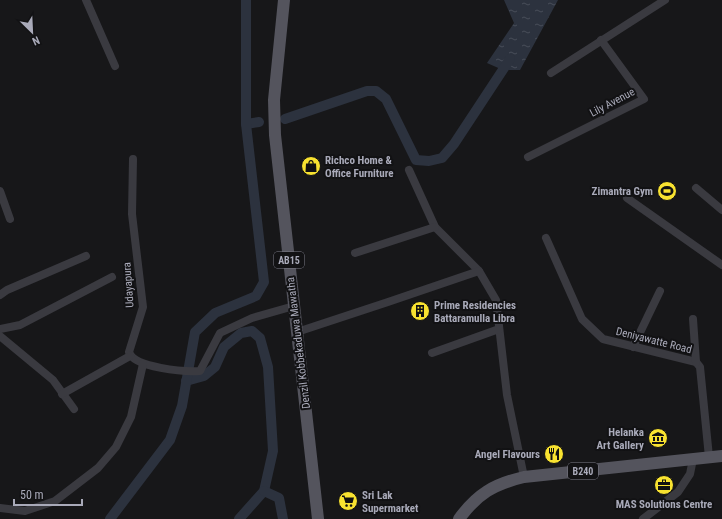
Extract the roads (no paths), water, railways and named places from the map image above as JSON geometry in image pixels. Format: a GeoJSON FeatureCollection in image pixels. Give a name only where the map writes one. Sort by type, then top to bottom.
{"type":"FeatureCollection","features":[{"type":"Feature","properties":{"kind":"main road","name":"Denzil Kobbekaduwa Mawatha"},"geometry":{"type":"LineString","coordinates":[[284,0],[274,100],[275,136],[318,519]]}},
{"type":"Feature","properties":{"kind":"main road","name":"B240"},"geometry":{"type":"LineString","coordinates":[[458,519],[475,500],[490,489],[504,482],[524,477],[722,456]]}},
{"type":"Feature","properties":{"kind":"street"},"geometry":{"type":"LineString","coordinates":[[86,0],[115,66]]}},
{"type":"Feature","properties":{"kind":"street"},"geometry":{"type":"LineString","coordinates":[[551,73],[663,0]]}},
{"type":"Feature","properties":{"kind":"street","name":"Lily Avenue"},"geometry":{"type":"LineString","coordinates":[[528,157],[644,99],[601,40]]}},
{"type":"Feature","properties":{"kind":"street","name":"Udayapura"},"geometry":{"type":"LineString","coordinates":[[130,356],[129,352],[143,307],[132,214],[133,159]]}},
{"type":"Feature","properties":{"kind":"street"},"geometry":{"type":"LineString","coordinates":[[409,170],[435,227],[479,271],[496,300],[507,395],[524,477]]}},
{"type":"Feature","properties":{"kind":"street"},"geometry":{"type":"LineString","coordinates":[[696,188],[722,210]]}},
{"type":"Feature","properties":{"kind":"street"},"geometry":{"type":"LineString","coordinates":[[0,191],[10,219]]}},
{"type":"Feature","properties":{"kind":"street"},"geometry":{"type":"LineString","coordinates":[[627,198],[722,265]]}},
{"type":"Feature","properties":{"kind":"street"},"geometry":{"type":"LineString","coordinates":[[355,253],[435,227]]}},
{"type":"Feature","properties":{"kind":"street","name":"Deniyawatte Road"},"geometry":{"type":"LineString","coordinates":[[546,238],[582,319],[603,339],[696,362],[700,367],[709,457]]}},
{"type":"Feature","properties":{"kind":"street"},"geometry":{"type":"LineString","coordinates":[[0,294],[86,256]]}},
{"type":"Feature","properties":{"kind":"street"},"geometry":{"type":"LineString","coordinates":[[297,332],[479,271]]}},
{"type":"Feature","properties":{"kind":"street"},"geometry":{"type":"LineString","coordinates":[[0,329],[20,325],[112,277]]}},
{"type":"Feature","properties":{"kind":"street"},"geometry":{"type":"LineString","coordinates":[[633,347],[660,291]]}},
{"type":"Feature","properties":{"kind":"street"},"geometry":{"type":"LineString","coordinates":[[62,394],[130,356],[143,364],[188,372],[200,371],[220,333],[252,318],[294,306]]}},
{"type":"Feature","properties":{"kind":"street"},"geometry":{"type":"LineString","coordinates":[[693,319],[696,362]]}},
{"type":"Feature","properties":{"kind":"street"},"geometry":{"type":"LineString","coordinates":[[432,353],[499,329]]}},
{"type":"Feature","properties":{"kind":"street"},"geometry":{"type":"LineString","coordinates":[[0,336],[53,380],[74,409]]}},
{"type":"Feature","properties":{"kind":"street"},"geometry":{"type":"LineString","coordinates":[[0,508],[26,510],[55,501],[98,468],[116,447],[131,417],[143,364]]}},
{"type":"Feature","properties":{"kind":"street"},"geometry":{"type":"LineString","coordinates":[[643,519],[678,492],[690,474],[693,459]]}},
{"type":"Feature","properties":{"kind":"water"},"geometry":{"type":"Polygon","coordinates":[[[504,0],[558,0],[520,70],[503,70],[487,63],[514,23],[504,0]]]}},
{"type":"Feature","properties":{"kind":"waterway"},"geometry":{"type":"LineString","coordinates":[[110,519],[170,440],[182,406],[195,332],[215,313],[256,296],[264,282],[246,124],[246,0]]}},
{"type":"Feature","properties":{"kind":"waterway"},"geometry":{"type":"LineString","coordinates":[[285,119],[367,91],[376,91],[386,99],[416,160],[429,161],[442,158],[454,144],[510,59]]}},
{"type":"Feature","properties":{"kind":"waterway"},"geometry":{"type":"LineString","coordinates":[[246,124],[259,122]]}},
{"type":"Feature","properties":{"kind":"waterway"},"geometry":{"type":"LineString","coordinates":[[186,381],[204,376],[215,367],[224,347],[241,333],[252,331],[260,338],[268,367],[273,451],[264,491],[239,519]]}},
{"type":"Feature","properties":{"kind":"waterway"},"geometry":{"type":"LineString","coordinates":[[264,491],[279,498],[283,519]]}},
{"type":"Feature","properties":{"kind":"place","name":"Richco Home & Office Furniture"},"geometry":{"type":"Point","coordinates":[311,166]}},
{"type":"Feature","properties":{"kind":"place","name":"Zimantra Gym"},"geometry":{"type":"Point","coordinates":[667,191]}},
{"type":"Feature","properties":{"kind":"place","name":"Prime Residencies Battaramulla Libra"},"geometry":{"type":"Point","coordinates":[420,311]}},
{"type":"Feature","properties":{"kind":"place","name":"Helanka Art Gallery"},"geometry":{"type":"Point","coordinates":[658,438]}},
{"type":"Feature","properties":{"kind":"place","name":"Angel Flavours"},"geometry":{"type":"Point","coordinates":[554,454]}},
{"type":"Feature","properties":{"kind":"place","name":"MAS Solutions Centre"},"geometry":{"type":"Point","coordinates":[664,485]}},
{"type":"Feature","properties":{"kind":"place","name":"Sri Lak Supermarket"},"geometry":{"type":"Point","coordinates":[348,501]}}]}
